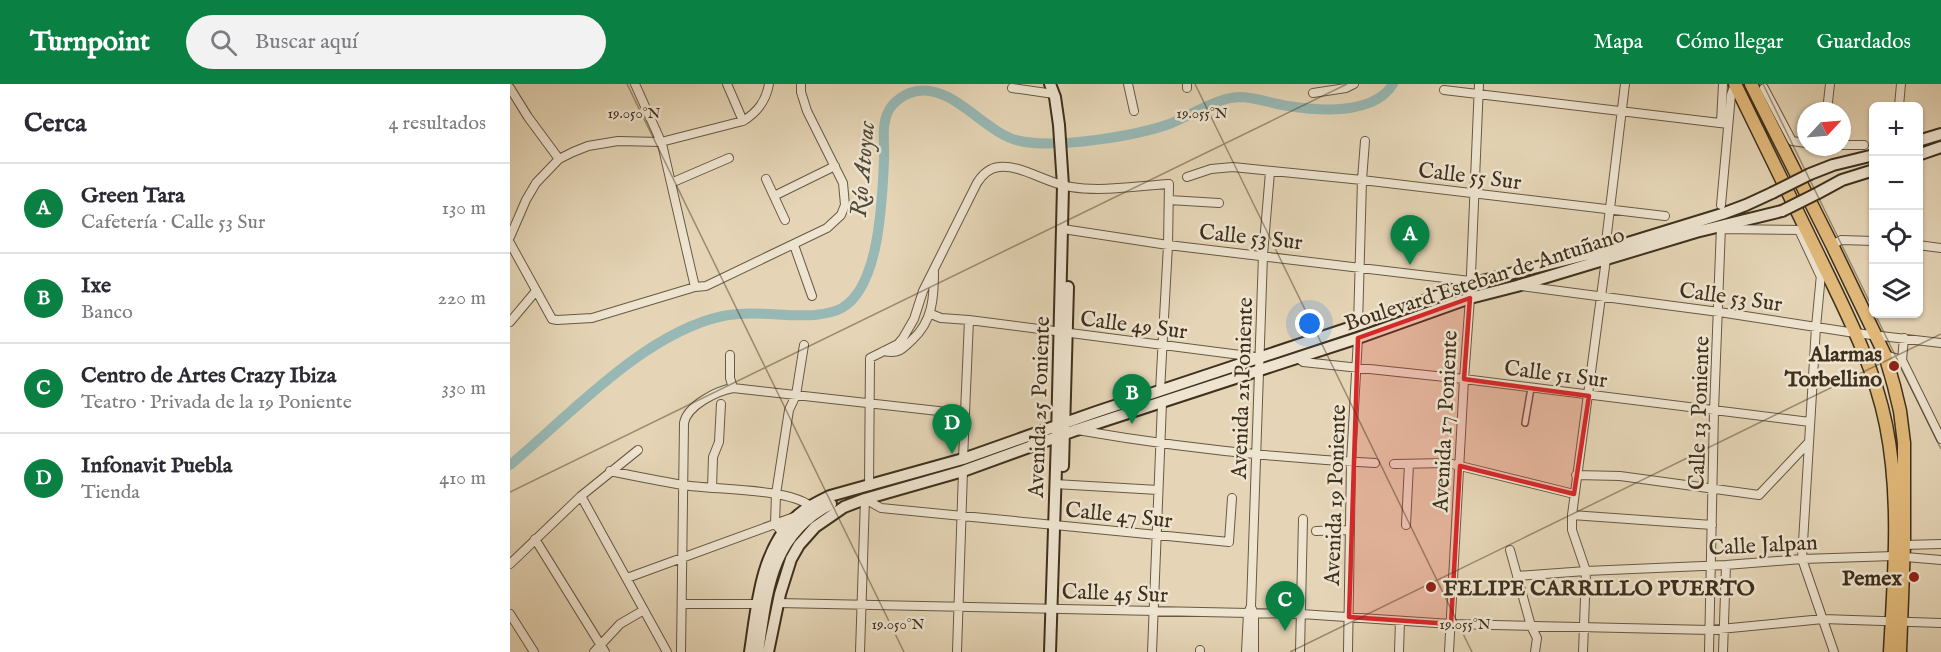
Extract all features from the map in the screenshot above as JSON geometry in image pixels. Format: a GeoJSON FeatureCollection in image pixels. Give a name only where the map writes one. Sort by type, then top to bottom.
{"type":"FeatureCollection","features":[{"type":"Feature","properties":{"kind":"main road"},"geometry":{"type":"LineString","coordinates":[[1735,84],[1821,270],[1855,333],[1878,390],[1893,471],[1901,553]]}},
{"type":"Feature","properties":{"kind":"main road"},"geometry":{"type":"LineString","coordinates":[[1751,84],[1836,242],[1885,355],[1900,411],[1904,443],[1897,622],[1900,652]]}},
{"type":"Feature","properties":{"kind":"main road","name":"Avenida 25 Poniente"},"geometry":{"type":"LineString","coordinates":[[1050,652],[1059,484],[1066,230],[1066,187],[1060,95],[1053,87]]}},
{"type":"Feature","properties":{"kind":"main road"},"geometry":{"type":"LineString","coordinates":[[1923,139],[1941,134]]}},
{"type":"Feature","properties":{"kind":"main road"},"geometry":{"type":"LineString","coordinates":[[1923,153],[1941,147]]}},
{"type":"Feature","properties":{"kind":"main road","name":"Boulevard Esteban de Antuñano"},"geometry":{"type":"LineString","coordinates":[[869,486],[1061,430],[1076,430],[1162,403],[1470,298],[1516,286],[1746,205],[1833,165],[1870,156]]}},
{"type":"Feature","properties":{"kind":"main road","name":"Boulevard Esteban de Antuñano"},"geometry":{"type":"LineString","coordinates":[[844,507],[963,471],[1160,391],[1358,325],[1470,283],[1605,254],[1696,231],[1721,228],[1782,210],[1842,180],[1869,172]]}},
{"type":"Feature","properties":{"kind":"main road"},"geometry":{"type":"LineString","coordinates":[[767,652],[772,602],[780,568],[810,506],[830,496],[869,486]]}},
{"type":"Feature","properties":{"kind":"main road"},"geometry":{"type":"LineString","coordinates":[[758,652],[772,571],[789,538],[799,525],[821,508],[869,486]]}},
{"type":"Feature","properties":{"kind":"main road"},"geometry":{"type":"LineString","coordinates":[[750,652],[757,603],[779,528],[799,525],[844,507]]}},
{"type":"Feature","properties":{"kind":"main road"},"geometry":{"type":"LineString","coordinates":[[767,652],[791,559],[815,527],[844,507]]}},
{"type":"Feature","properties":{"kind":"main road","name":"Avenida 25 Poniente"},"geometry":{"type":"LineString","coordinates":[[1054,608],[1056,652]]}},
{"type":"Feature","properties":{"kind":"main road"},"geometry":{"type":"LineString","coordinates":[[1890,652],[1897,622]]}},
{"type":"Feature","properties":{"kind":"street"},"geometry":{"type":"LineString","coordinates":[[635,84],[661,142],[698,287]]}},
{"type":"Feature","properties":{"kind":"street"},"geometry":{"type":"LineString","coordinates":[[727,84],[743,121]]}},
{"type":"Feature","properties":{"kind":"street"},"geometry":{"type":"LineString","coordinates":[[510,237],[536,183],[559,159],[588,146],[606,142],[661,142],[743,121],[752,116],[762,104],[769,84]]}},
{"type":"Feature","properties":{"kind":"street"},"geometry":{"type":"LineString","coordinates":[[510,243],[552,319],[558,320],[592,318],[698,287],[827,228],[841,215],[845,205],[845,194],[843,183],[807,111],[801,84]]}},
{"type":"Feature","properties":{"kind":"street"},"geometry":{"type":"LineString","coordinates":[[1128,84],[1134,111]]}},
{"type":"Feature","properties":{"kind":"street"},"geometry":{"type":"LineString","coordinates":[[1313,93],[1346,88],[1354,84]]}},
{"type":"Feature","properties":{"kind":"street","name":"Avenida 17 Poniente"},"geometry":{"type":"LineString","coordinates":[[1449,652],[1470,298],[1479,84]]}},
{"type":"Feature","properties":{"kind":"street"},"geometry":{"type":"LineString","coordinates":[[1583,652],[1586,571],[1572,530],[1572,515],[1601,297],[1624,84]]}},
{"type":"Feature","properties":{"kind":"street"},"geometry":{"type":"LineString","coordinates":[[1721,205],[1725,123],[1723,84]]}},
{"type":"Feature","properties":{"kind":"street"},"geometry":{"type":"LineString","coordinates":[[1725,123],[1735,84]]}},
{"type":"Feature","properties":{"kind":"street"},"geometry":{"type":"LineString","coordinates":[[1828,102],[1830,84]]}},
{"type":"Feature","properties":{"kind":"street"},"geometry":{"type":"LineString","coordinates":[[1899,102],[1901,84]]}},
{"type":"Feature","properties":{"kind":"street"},"geometry":{"type":"LineString","coordinates":[[1012,88],[1053,87]]}},
{"type":"Feature","properties":{"kind":"street"},"geometry":{"type":"LineString","coordinates":[[510,88],[559,159]]}},
{"type":"Feature","properties":{"kind":"street"},"geometry":{"type":"LineString","coordinates":[[1764,88],[1792,141],[1797,142]]}},
{"type":"Feature","properties":{"kind":"street"},"geometry":{"type":"LineString","coordinates":[[1444,90],[1725,123]]}},
{"type":"Feature","properties":{"kind":"street"},"geometry":{"type":"LineString","coordinates":[[1358,325],[1365,141]]}},
{"type":"Feature","properties":{"kind":"street"},"geometry":{"type":"LineString","coordinates":[[1851,145],[1864,145]]}},
{"type":"Feature","properties":{"kind":"street"},"geometry":{"type":"LineString","coordinates":[[671,183],[729,158]]}},
{"type":"Feature","properties":{"kind":"street"},"geometry":{"type":"LineString","coordinates":[[774,196],[835,166]]}},
{"type":"Feature","properties":{"kind":"street"},"geometry":{"type":"LineString","coordinates":[[869,486],[868,363],[870,358],[898,344],[903,338],[914,319],[923,291],[977,183],[990,169],[1000,166],[1012,168],[1066,187],[1090,189],[1169,184],[1160,391]]}},
{"type":"Feature","properties":{"kind":"street","name":"Calle 55 Sur"},"geometry":{"type":"LineString","coordinates":[[1187,177],[1233,167],[1665,216]]}},
{"type":"Feature","properties":{"kind":"street","name":"Avenida 21 Poniente"},"geometry":{"type":"LineString","coordinates":[[1246,652],[1251,611],[1263,255],[1270,172]]}},
{"type":"Feature","properties":{"kind":"street"},"geometry":{"type":"LineString","coordinates":[[766,178],[785,219]]}},
{"type":"Feature","properties":{"kind":"street"},"geometry":{"type":"LineString","coordinates":[[1170,200],[1219,203]]}},
{"type":"Feature","properties":{"kind":"street"},"geometry":{"type":"LineString","coordinates":[[1721,228],[1803,230]]}},
{"type":"Feature","properties":{"kind":"street","name":"Calle 13 Poniente"},"geometry":{"type":"LineString","coordinates":[[1709,652],[1714,411],[1721,228]]}},
{"type":"Feature","properties":{"kind":"street","name":"Calle 53 Sur"},"geometry":{"type":"LineString","coordinates":[[1066,230],[1470,283]]}},
{"type":"Feature","properties":{"kind":"street"},"geometry":{"type":"LineString","coordinates":[[1836,242],[1869,241]]}},
{"type":"Feature","properties":{"kind":"street"},"geometry":{"type":"LineString","coordinates":[[794,245],[812,296]]}},
{"type":"Feature","properties":{"kind":"street"},"geometry":{"type":"LineString","coordinates":[[1923,246],[1941,248]]}},
{"type":"Feature","properties":{"kind":"street"},"geometry":{"type":"LineString","coordinates":[[884,351],[895,353],[902,351],[921,332],[931,314],[934,269]]}},
{"type":"Feature","properties":{"kind":"street"},"geometry":{"type":"LineString","coordinates":[[1821,270],[1802,559],[1834,652]]}},
{"type":"Feature","properties":{"kind":"street","name":"Calle 53 Sur"},"geometry":{"type":"LineString","coordinates":[[1516,286],[1941,343]]}},
{"type":"Feature","properties":{"kind":"street"},"geometry":{"type":"LineString","coordinates":[[510,322],[536,291]]}},
{"type":"Feature","properties":{"kind":"street"},"geometry":{"type":"LineString","coordinates":[[931,314],[941,318],[969,320],[963,459]]}},
{"type":"Feature","properties":{"kind":"street","name":"Calle 49 Sur"},"geometry":{"type":"LineString","coordinates":[[969,320],[1259,357]]}},
{"type":"Feature","properties":{"kind":"street","name":"Avenida 19 Poniente"},"geometry":{"type":"LineString","coordinates":[[1348,652],[1351,462],[1358,338]]}},
{"type":"Feature","properties":{"kind":"street"},"geometry":{"type":"LineString","coordinates":[[1904,339],[1902,360],[1938,426],[1941,439]]}},
{"type":"Feature","properties":{"kind":"street"},"geometry":{"type":"LineString","coordinates":[[627,578],[779,528],[776,494],[789,410],[796,395],[804,345]]}},
{"type":"Feature","properties":{"kind":"street"},"geometry":{"type":"LineString","coordinates":[[730,355],[730,378],[733,388]]}},
{"type":"Feature","properties":{"kind":"street"},"geometry":{"type":"LineString","coordinates":[[1867,361],[1885,355],[1902,360]]}},
{"type":"Feature","properties":{"kind":"street","name":"Calle 51 Sur"},"geometry":{"type":"LineString","coordinates":[[1298,358],[1303,362],[1464,379],[1810,422]]}},
{"type":"Feature","properties":{"kind":"street"},"geometry":{"type":"LineString","coordinates":[[681,652],[681,559],[686,415],[691,409],[717,393],[733,388],[965,414]]}},
{"type":"Feature","properties":{"kind":"street"},"geometry":{"type":"LineString","coordinates":[[1525,423],[1531,388]]}},
{"type":"Feature","properties":{"kind":"street"},"geometry":{"type":"LineString","coordinates":[[1152,652],[1162,403]]}},
{"type":"Feature","properties":{"kind":"street"},"geometry":{"type":"LineString","coordinates":[[712,488],[713,457],[719,442],[721,404]]}},
{"type":"Feature","properties":{"kind":"street"},"geometry":{"type":"LineString","coordinates":[[1076,430],[1160,443],[1257,454],[1375,463]]}},
{"type":"Feature","properties":{"kind":"street"},"geometry":{"type":"LineString","coordinates":[[1576,475],[1620,476],[1759,495],[1809,442]]}},
{"type":"Feature","properties":{"kind":"street"},"geometry":{"type":"LineString","coordinates":[[510,564],[581,496],[638,450]]}},
{"type":"Feature","properties":{"kind":"street"},"geometry":{"type":"LineString","coordinates":[[1394,464],[1448,463],[1574,494]]}},
{"type":"Feature","properties":{"kind":"street"},"geometry":{"type":"LineString","coordinates":[[1406,525],[1409,464]]}},
{"type":"Feature","properties":{"kind":"street"},"geometry":{"type":"LineString","coordinates":[[610,471],[684,485],[776,494],[796,498],[810,506]]}},
{"type":"Feature","properties":{"kind":"street"},"geometry":{"type":"LineString","coordinates":[[957,652],[963,471]]}},
{"type":"Feature","properties":{"kind":"street"},"geometry":{"type":"LineString","coordinates":[[1059,484],[1158,490]]}},
{"type":"Feature","properties":{"kind":"street"},"geometry":{"type":"LineString","coordinates":[[581,496],[667,652]]}},
{"type":"Feature","properties":{"kind":"street","name":"Calle 47 Sur"},"geometry":{"type":"LineString","coordinates":[[865,499],[881,508],[1229,542],[1232,498]]}},
{"type":"Feature","properties":{"kind":"street"},"geometry":{"type":"LineString","coordinates":[[860,652],[865,499]]}},
{"type":"Feature","properties":{"kind":"street"},"geometry":{"type":"LineString","coordinates":[[1572,515],[1712,525]]}},
{"type":"Feature","properties":{"kind":"street"},"geometry":{"type":"LineString","coordinates":[[1300,652],[1303,519]]}},
{"type":"Feature","properties":{"kind":"street"},"geometry":{"type":"LineString","coordinates":[[1316,531],[1350,530]]}},
{"type":"Feature","properties":{"kind":"street"},"geometry":{"type":"LineString","coordinates":[[535,539],[603,649]]}},
{"type":"Feature","properties":{"kind":"street"},"geometry":{"type":"LineString","coordinates":[[1901,553],[1941,544]]}},
{"type":"Feature","properties":{"kind":"street"},"geometry":{"type":"LineString","coordinates":[[1510,550],[1531,626],[1537,638],[1535,652]]}},
{"type":"Feature","properties":{"kind":"street","name":"Calle Jalpan"},"geometry":{"type":"LineString","coordinates":[[1517,576],[1901,553],[1941,560]]}},
{"type":"Feature","properties":{"kind":"street"},"geometry":{"type":"LineString","coordinates":[[1723,652],[1725,565]]}},
{"type":"Feature","properties":{"kind":"street"},"geometry":{"type":"LineString","coordinates":[[682,604],[757,603]]}},
{"type":"Feature","properties":{"kind":"street","name":"Calle 45 Sur"},"geometry":{"type":"LineString","coordinates":[[778,603],[1154,612],[1251,611],[1451,624],[1710,630],[1823,619],[1941,623]]}},
{"type":"Feature","properties":{"kind":"street"},"geometry":{"type":"LineString","coordinates":[[594,652],[603,649],[620,624],[644,610]]}},
{"type":"Feature","properties":{"kind":"street","name":"Avenida 21 Poniente"},"geometry":{"type":"LineString","coordinates":[[1251,611],[1254,652]]}},
{"type":"Feature","properties":{"kind":"street"},"geometry":{"type":"LineString","coordinates":[[510,614],[534,652]]}},
{"type":"Feature","properties":{"kind":"street"},"geometry":{"type":"LineString","coordinates":[[1399,652],[1400,621]]}},
{"type":"Feature","properties":{"kind":"highlighted area"},"geometry":{"type":"Polygon","coordinates":[[[1470,298],[1464,379],[1589,396],[1574,494],[1460,466],[1451,624],[1349,617],[1358,338],[1470,298]]]}},
{"type":"Feature","properties":{"kind":"waterway","name":"Río Atoyac"},"geometry":{"type":"LineString","coordinates":[[510,465],[610,378],[665,339],[694,325],[734,314],[825,314],[842,308],[855,297],[871,262],[880,219],[886,117],[893,104],[909,94],[917,91],[931,91],[944,95],[1007,137],[1035,143],[1054,143],[1118,137],[1157,128],[1213,103],[1231,98],[1252,98],[1301,108],[1345,109],[1373,101],[1393,84]]}},
{"type":"Feature","properties":{"kind":"place","name":"Green Tara"},"geometry":{"type":"Point","coordinates":[1410,265]}},
{"type":"Feature","properties":{"kind":"place","name":"Alarmas Torbellino"},"geometry":{"type":"Point","coordinates":[1894,366]}},
{"type":"Feature","properties":{"kind":"place","name":"Ixe"},"geometry":{"type":"Point","coordinates":[1132,424]}},
{"type":"Feature","properties":{"kind":"place","name":"Infonavit Puebla"},"geometry":{"type":"Point","coordinates":[952,454]}},
{"type":"Feature","properties":{"kind":"place","name":"Pemex"},"geometry":{"type":"Point","coordinates":[1914,577]}},
{"type":"Feature","properties":{"kind":"place","name":"FELIPE CARRILLO PUERTO"},"geometry":{"type":"Point","coordinates":[1431,587]}},
{"type":"Feature","properties":{"kind":"place","name":"Centro de Artes Crazy Ibiza"},"geometry":{"type":"Point","coordinates":[1285,631]}}]}
